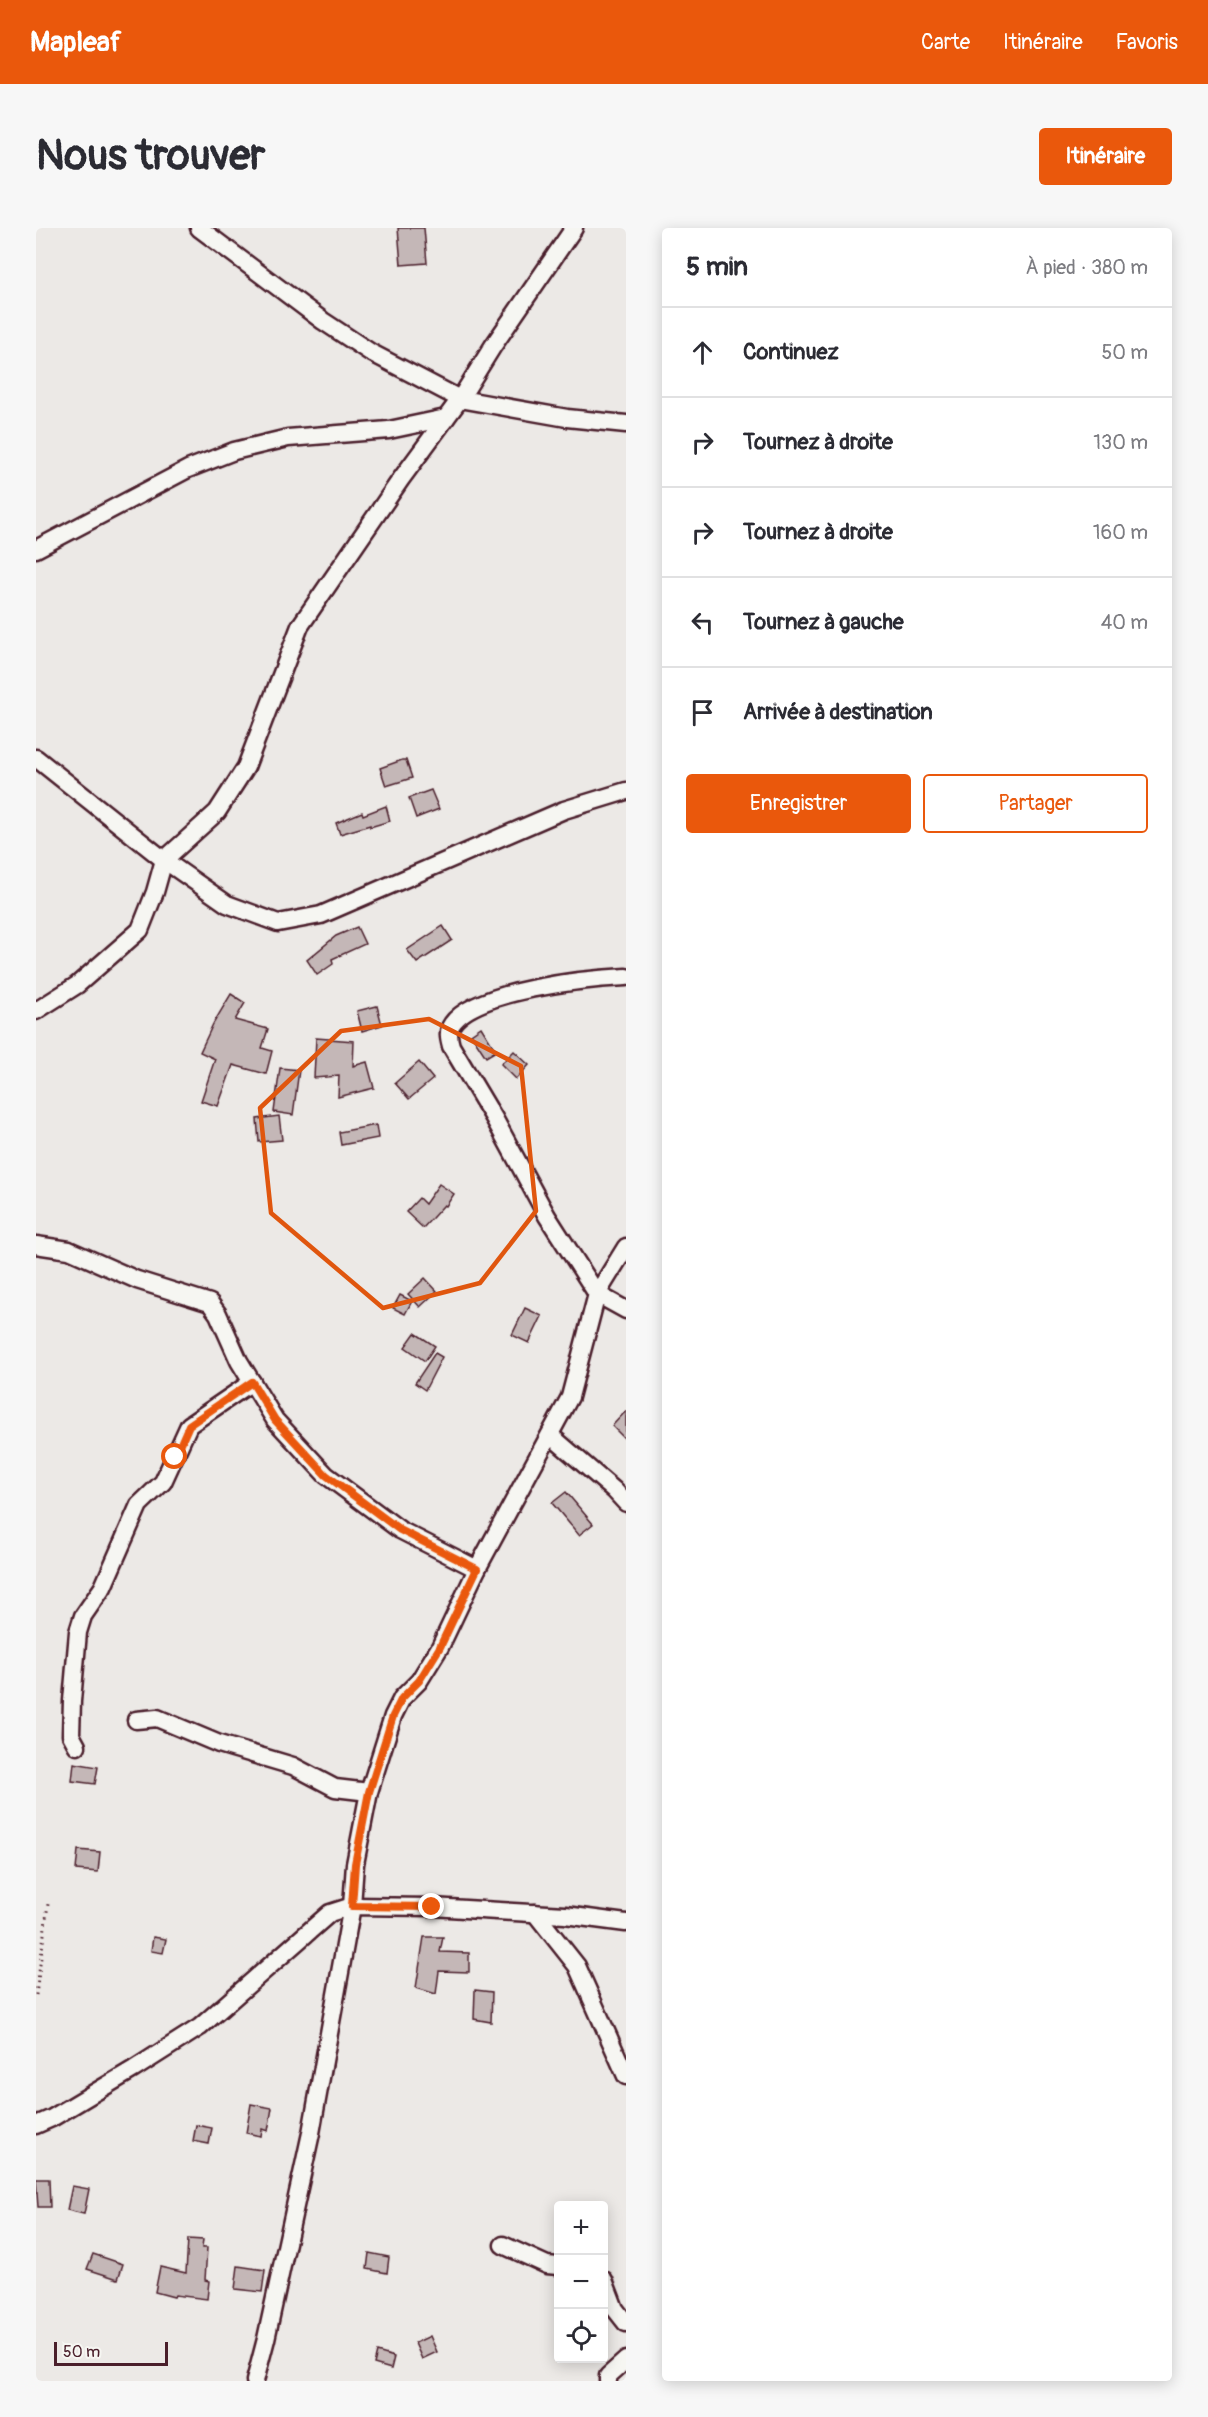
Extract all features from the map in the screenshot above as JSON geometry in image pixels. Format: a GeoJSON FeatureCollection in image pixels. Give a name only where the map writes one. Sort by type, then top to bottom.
{"type":"FeatureCollection","features":[{"type":"Feature","properties":{"kind":"street"},"geometry":{"type":"LineString","coordinates":[[199,228],[314,314],[370,352],[460,399],[567,418],[626,424]]}},
{"type":"Feature","properties":{"kind":"street"},"geometry":{"type":"LineString","coordinates":[[36,1011],[77,985],[140,930],[155,892],[164,860],[217,812],[246,766],[300,626],[460,399],[493,346],[574,228]]}},
{"type":"Feature","properties":{"kind":"street"},"geometry":{"type":"LineString","coordinates":[[36,549],[188,469],[234,451],[288,438],[389,430],[446,418]]}},
{"type":"Feature","properties":{"kind":"street"},"geometry":{"type":"LineString","coordinates":[[36,758],[164,860],[227,904],[278,924],[321,915],[564,810],[626,791]]}},
{"type":"Feature","properties":{"kind":"street"},"geometry":{"type":"LineString","coordinates":[[626,977],[579,982],[492,998],[464,1011],[450,1025],[448,1036],[451,1046],[494,1118],[547,1216],[597,1294],[626,1310]]}},
{"type":"Feature","properties":{"kind":"street"},"geometry":{"type":"LineString","coordinates":[[36,1245],[69,1250],[137,1280],[210,1303],[218,1314],[239,1361],[275,1420],[326,1475],[400,1530],[477,1569]]}},
{"type":"Feature","properties":{"kind":"street"},"geometry":{"type":"LineString","coordinates":[[255,2381],[311,2133],[352,1906],[355,1864],[369,1792],[393,1716],[402,1698],[419,1681],[440,1647],[477,1569],[570,1397],[597,1294],[626,1247]]}},
{"type":"Feature","properties":{"kind":"street"},"geometry":{"type":"LineString","coordinates":[[77,1746],[71,1735],[72,1701],[78,1632],[83,1616],[103,1587],[139,1505],[162,1482],[189,1425],[252,1382]]}},
{"type":"Feature","properties":{"kind":"street"},"geometry":{"type":"LineString","coordinates":[[550,1435],[626,1503]]}},
{"type":"Feature","properties":{"kind":"street"},"geometry":{"type":"LineString","coordinates":[[136,1720],[157,1718],[219,1744],[293,1766],[335,1788],[369,1792]]}},
{"type":"Feature","properties":{"kind":"street"},"geometry":{"type":"LineString","coordinates":[[36,2125],[52,2118],[134,2069],[200,2026],[330,1913],[352,1906],[535,1913],[626,1923]]}},
{"type":"Feature","properties":{"kind":"street"},"geometry":{"type":"LineString","coordinates":[[535,1913],[577,1966],[626,2076]]}},
{"type":"Feature","properties":{"kind":"street"},"geometry":{"type":"LineString","coordinates":[[503,2245],[547,2265],[554,2266]]}},
{"type":"Feature","properties":{"kind":"street"},"geometry":{"type":"LineString","coordinates":[[608,2292],[615,2309],[626,2323]]}},
{"type":"Feature","properties":{"kind":"street"},"geometry":{"type":"LineString","coordinates":[[608,2381],[608,2376],[626,2360]]}},
{"type":"Feature","properties":{"kind":"path"},"geometry":{"type":"LineString","coordinates":[[36,1995],[48,1904]]}},
{"type":"Feature","properties":{"kind":"highlighted area"},"geometry":{"type":"Polygon","coordinates":[[[429,1019],[521,1066],[536,1211],[480,1283],[383,1308],[271,1213],[260,1108],[341,1031],[429,1019]]]}},
{"type":"Feature","properties":{"kind":"building"},"geometry":{"type":"Polygon","coordinates":[[[398,228],[424,228],[427,263],[401,265],[398,228]]]}},
{"type":"Feature","properties":{"kind":"building"},"geometry":{"type":"Polygon","coordinates":[[[406,760],[412,778],[386,786],[380,768],[406,760]]]}},
{"type":"Feature","properties":{"kind":"building"},"geometry":{"type":"Polygon","coordinates":[[[431,790],[439,809],[416,818],[409,798],[431,790]]]}},
{"type":"Feature","properties":{"kind":"building"},"geometry":{"type":"Polygon","coordinates":[[[386,806],[390,821],[340,834],[336,823],[362,812],[363,815],[386,806]]]}},
{"type":"Feature","properties":{"kind":"building"},"geometry":{"type":"Polygon","coordinates":[[[443,926],[452,940],[417,963],[407,950],[443,926]]]}},
{"type":"Feature","properties":{"kind":"building"},"geometry":{"type":"Polygon","coordinates":[[[357,927],[365,944],[332,959],[333,964],[317,975],[307,960],[336,936],[357,927]]]}},
{"type":"Feature","properties":{"kind":"building"},"geometry":{"type":"Polygon","coordinates":[[[231,994],[245,1003],[235,1020],[268,1029],[262,1048],[272,1051],[266,1074],[233,1065],[218,1106],[201,1101],[215,1059],[200,1052],[231,994]]]}},
{"type":"Feature","properties":{"kind":"building"},"geometry":{"type":"Polygon","coordinates":[[[377,1006],[382,1025],[362,1031],[357,1011],[377,1006]]]}},
{"type":"Feature","properties":{"kind":"building"},"geometry":{"type":"Polygon","coordinates":[[[481,1027],[496,1051],[486,1057],[471,1034],[481,1027]]]}},
{"type":"Feature","properties":{"kind":"building"},"geometry":{"type":"Polygon","coordinates":[[[316,1038],[354,1041],[353,1066],[367,1062],[374,1088],[338,1097],[339,1076],[314,1078],[316,1038]]]}},
{"type":"Feature","properties":{"kind":"building"},"geometry":{"type":"Polygon","coordinates":[[[514,1051],[529,1065],[516,1079],[501,1064],[514,1051]]]}},
{"type":"Feature","properties":{"kind":"building"},"geometry":{"type":"Polygon","coordinates":[[[419,1062],[433,1079],[409,1099],[395,1083],[419,1062]]]}},
{"type":"Feature","properties":{"kind":"building"},"geometry":{"type":"Polygon","coordinates":[[[280,1068],[299,1070],[293,1115],[274,1112],[280,1068]]]}},
{"type":"Feature","properties":{"kind":"building"},"geometry":{"type":"Polygon","coordinates":[[[279,1116],[282,1140],[259,1142],[257,1119],[279,1116]]]}},
{"type":"Feature","properties":{"kind":"building"},"geometry":{"type":"Polygon","coordinates":[[[376,1125],[378,1138],[341,1145],[339,1132],[376,1125]]]}},
{"type":"Feature","properties":{"kind":"building"},"geometry":{"type":"Polygon","coordinates":[[[439,1184],[454,1194],[446,1206],[444,1205],[423,1228],[406,1212],[419,1198],[425,1204],[439,1184]]]}},
{"type":"Feature","properties":{"kind":"building"},"geometry":{"type":"Polygon","coordinates":[[[425,1278],[437,1291],[420,1307],[408,1294],[425,1278]]]}},
{"type":"Feature","properties":{"kind":"building"},"geometry":{"type":"Polygon","coordinates":[[[400,1295],[412,1301],[405,1314],[393,1308],[400,1295]]]}},
{"type":"Feature","properties":{"kind":"building"},"geometry":{"type":"Polygon","coordinates":[[[525,1308],[542,1316],[529,1343],[512,1335],[525,1308]]]}},
{"type":"Feature","properties":{"kind":"building"},"geometry":{"type":"Polygon","coordinates":[[[415,1333],[435,1346],[425,1361],[405,1347],[415,1333]]]}},
{"type":"Feature","properties":{"kind":"building"},"geometry":{"type":"Polygon","coordinates":[[[435,1353],[442,1357],[425,1390],[415,1383],[435,1353]]]}},
{"type":"Feature","properties":{"kind":"building"},"geometry":{"type":"Polygon","coordinates":[[[626,1411],[626,1440],[612,1426],[626,1411]]]}},
{"type":"Feature","properties":{"kind":"building"},"geometry":{"type":"Polygon","coordinates":[[[566,1492],[593,1524],[579,1535],[552,1503],[566,1492]]]}},
{"type":"Feature","properties":{"kind":"building"},"geometry":{"type":"Polygon","coordinates":[[[74,1763],[98,1767],[95,1784],[72,1781],[74,1763]]]}},
{"type":"Feature","properties":{"kind":"building"},"geometry":{"type":"Polygon","coordinates":[[[78,1850],[100,1852],[98,1872],[76,1870],[78,1850]]]}},
{"type":"Feature","properties":{"kind":"building"},"geometry":{"type":"Polygon","coordinates":[[[153,1937],[166,1939],[163,1953],[151,1951],[153,1937]]]}},
{"type":"Feature","properties":{"kind":"building"},"geometry":{"type":"Polygon","coordinates":[[[424,1937],[443,1937],[440,1952],[469,1953],[469,1972],[439,1971],[436,1994],[416,1988],[424,1937]]]}},
{"type":"Feature","properties":{"kind":"building"},"geometry":{"type":"Polygon","coordinates":[[[475,1990],[492,1992],[491,2022],[474,2019],[475,1990]]]}},
{"type":"Feature","properties":{"kind":"building"},"geometry":{"type":"Polygon","coordinates":[[[251,2104],[272,2108],[268,2131],[262,2129],[261,2136],[246,2133],[251,2104]]]}},
{"type":"Feature","properties":{"kind":"building"},"geometry":{"type":"Polygon","coordinates":[[[196,2125],[212,2128],[209,2144],[193,2141],[196,2125]]]}},
{"type":"Feature","properties":{"kind":"building"},"geometry":{"type":"Polygon","coordinates":[[[36,2179],[49,2179],[50,2207],[38,2207],[36,2179]]]}},
{"type":"Feature","properties":{"kind":"building"},"geometry":{"type":"Polygon","coordinates":[[[72,2186],[89,2189],[84,2214],[67,2210],[72,2186]]]}},
{"type":"Feature","properties":{"kind":"building"},"geometry":{"type":"Polygon","coordinates":[[[188,2239],[203,2240],[202,2248],[207,2248],[205,2280],[209,2281],[207,2299],[175,2295],[174,2297],[155,2292],[160,2267],[186,2273],[188,2239]]]}},
{"type":"Feature","properties":{"kind":"building"},"geometry":{"type":"Polygon","coordinates":[[[369,2253],[389,2257],[387,2273],[367,2269],[369,2253]]]}},
{"type":"Feature","properties":{"kind":"building"},"geometry":{"type":"Polygon","coordinates":[[[93,2254],[123,2264],[118,2279],[87,2269],[93,2254]]]}},
{"type":"Feature","properties":{"kind":"building"},"geometry":{"type":"Polygon","coordinates":[[[238,2266],[265,2270],[262,2292],[235,2289],[238,2266]]]}},
{"type":"Feature","properties":{"kind":"building"},"geometry":{"type":"Polygon","coordinates":[[[430,2336],[437,2352],[422,2359],[415,2343],[430,2336]]]}},
{"type":"Feature","properties":{"kind":"building"},"geometry":{"type":"Polygon","coordinates":[[[377,2352],[394,2357],[391,2369],[374,2364],[377,2352]]]}},
{"type":"Feature","properties":{"kind":"route"},"geometry":{"type":"LineString","coordinates":[[175,1457],[189,1425],[252,1382],[275,1420],[326,1475],[400,1530],[477,1569],[440,1647],[419,1681],[402,1698],[393,1716],[369,1792],[355,1864],[352,1906],[432,1907]]}}]}
